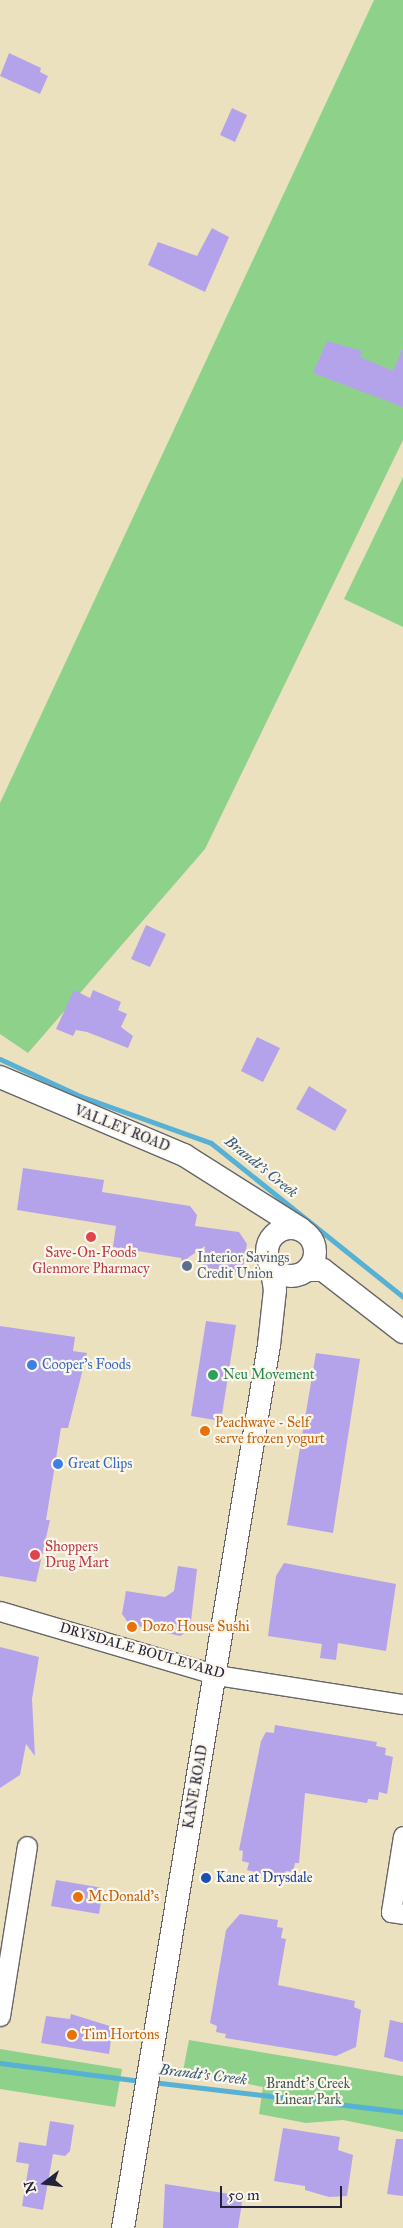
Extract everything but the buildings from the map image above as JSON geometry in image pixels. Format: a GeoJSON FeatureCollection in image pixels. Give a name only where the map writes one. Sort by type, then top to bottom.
{"type":"FeatureCollection","features":[{"type":"Feature","properties":{"kind":"street","name":"VALLEY ROAD"},"geometry":{"type":"LineString","coordinates":[[0,1077],[176,1151],[240,1187],[306,1234],[359,1296]]}},
{"type":"Feature","properties":{"kind":"street","name":"VALLEY ROAD"},"geometry":{"type":"LineString","coordinates":[[240,1187],[265,1227],[268,1257],[281,1275],[323,1270],[359,1296],[403,1332]]}},
{"type":"Feature","properties":{"kind":"street"},"geometry":{"type":"LineString","coordinates":[[268,1257],[278,1231],[306,1234],[315,1256],[304,1272]]}},
{"type":"Feature","properties":{"kind":"street","name":"KANE ROAD"},"geometry":{"type":"LineString","coordinates":[[124,2228],[217,1675],[268,1345],[274,1290],[268,1257]]}},
{"type":"Feature","properties":{"kind":"street","name":"KANE ROAD"},"geometry":{"type":"LineString","coordinates":[[268,1345],[278,1308],[304,1272]]}},
{"type":"Feature","properties":{"kind":"street","name":"DRYSDALE BOULEVARD"},"geometry":{"type":"LineString","coordinates":[[0,1611],[217,1675],[403,1704]]}},
{"type":"Feature","properties":{"kind":"street"},"geometry":{"type":"LineString","coordinates":[[403,1836],[391,1912],[403,1914]]}},
{"type":"Feature","properties":{"kind":"street"},"geometry":{"type":"LineString","coordinates":[[0,2016],[27,1846]]}},
{"type":"Feature","properties":{"kind":"green space"},"geometry":{"type":"Polygon","coordinates":[[[374,0],[403,0],[403,440],[205,849],[28,1053],[0,1034],[0,803],[374,0]]]}},
{"type":"Feature","properties":{"kind":"green space"},"geometry":{"type":"Polygon","coordinates":[[[403,477],[403,627],[344,599],[403,477]]]}},
{"type":"Feature","properties":{"kind":"green space","name":"Brandt's Creek Linear Park"},"geometry":{"type":"Polygon","coordinates":[[[189,2040],[403,2076],[403,2132],[343,2120],[306,2123],[259,2114],[263,2087],[183,2071],[189,2040]]]}},
{"type":"Feature","properties":{"kind":"green space"},"geometry":{"type":"Polygon","coordinates":[[[0,2049],[122,2069],[115,2107],[0,2089],[0,2049]]]}},
{"type":"Feature","properties":{"kind":"waterway","name":"Brandt's Creek"},"geometry":{"type":"LineString","coordinates":[[0,1059],[80,1096],[211,1143],[403,1297]]}},
{"type":"Feature","properties":{"kind":"waterway","name":"Brandt's Creek"},"geometry":{"type":"LineString","coordinates":[[0,2063],[141,2081]]}},
{"type":"Feature","properties":{"kind":"waterway","name":"Brandt's Creek"},"geometry":{"type":"LineString","coordinates":[[152,2082],[403,2112]]}},
{"type":"Feature","properties":{"kind":"place","name":"Save-On-Foods Glenmore Pharmacy"},"geometry":{"type":"Point","coordinates":[91,1237]}},
{"type":"Feature","properties":{"kind":"place","name":"Interior Savings Credit Union"},"geometry":{"type":"Point","coordinates":[187,1266]}},
{"type":"Feature","properties":{"kind":"place","name":"Cooper's Foods"},"geometry":{"type":"Point","coordinates":[32,1365]}},
{"type":"Feature","properties":{"kind":"place","name":"Neu Movement"},"geometry":{"type":"Point","coordinates":[213,1375]}},
{"type":"Feature","properties":{"kind":"place","name":"Peachwave - Self serve frozen yogurt"},"geometry":{"type":"Point","coordinates":[205,1431]}},
{"type":"Feature","properties":{"kind":"place","name":"Great Clips"},"geometry":{"type":"Point","coordinates":[58,1464]}},
{"type":"Feature","properties":{"kind":"place","name":"Shoppers Drug Mart"},"geometry":{"type":"Point","coordinates":[35,1555]}},
{"type":"Feature","properties":{"kind":"place","name":"Dozo House Sushi"},"geometry":{"type":"Point","coordinates":[132,1627]}},
{"type":"Feature","properties":{"kind":"place","name":"Kane at Drysdale"},"geometry":{"type":"Point","coordinates":[206,1878]}},
{"type":"Feature","properties":{"kind":"place","name":"McDonald's"},"geometry":{"type":"Point","coordinates":[78,1897]}},
{"type":"Feature","properties":{"kind":"place","name":"Tim Hortons"},"geometry":{"type":"Point","coordinates":[72,2035]}}]}
